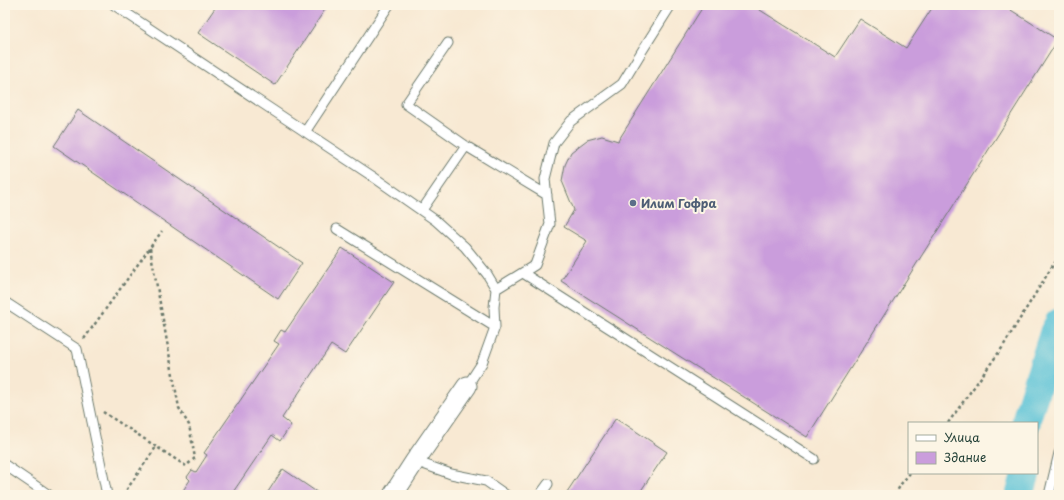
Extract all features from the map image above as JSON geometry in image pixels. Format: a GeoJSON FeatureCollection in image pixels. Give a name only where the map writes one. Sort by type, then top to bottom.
{"type":"FeatureCollection","features":[{"type":"Feature","properties":{"kind":"street"},"geometry":{"type":"LineString","coordinates":[[393,495],[467,386]]}},
{"type":"Feature","properties":{"kind":"lane"},"geometry":{"type":"LineString","coordinates":[[114,5],[422,210],[464,247],[487,274],[496,289],[494,307],[495,327],[482,363],[467,386]]}},
{"type":"Feature","properties":{"kind":"lane"},"geometry":{"type":"LineString","coordinates":[[305,132],[389,5]]}},
{"type":"Feature","properties":{"kind":"lane"},"geometry":{"type":"LineString","coordinates":[[496,289],[535,266],[550,224],[545,179],[554,143],[571,121],[622,84],[671,5]]}},
{"type":"Feature","properties":{"kind":"lane"},"geometry":{"type":"LineString","coordinates":[[448,44],[406,104],[466,146],[547,195]]}},
{"type":"Feature","properties":{"kind":"lane"},"geometry":{"type":"LineString","coordinates":[[422,210],[466,146]]}},
{"type":"Feature","properties":{"kind":"lane"},"geometry":{"type":"LineString","coordinates":[[336,229],[495,327]]}},
{"type":"Feature","properties":{"kind":"lane"},"geometry":{"type":"LineString","coordinates":[[523,273],[814,459]]}},
{"type":"Feature","properties":{"kind":"lane"},"geometry":{"type":"LineString","coordinates":[[5,302],[77,349],[107,495]]}},
{"type":"Feature","properties":{"kind":"lane"},"geometry":{"type":"LineString","coordinates":[[1049,495],[1059,453]]}},
{"type":"Feature","properties":{"kind":"lane"},"geometry":{"type":"LineString","coordinates":[[415,461],[451,474],[486,481],[506,495]]}},
{"type":"Feature","properties":{"kind":"lane"},"geometry":{"type":"LineString","coordinates":[[5,465],[49,495]]}},
{"type":"Feature","properties":{"kind":"lane"},"geometry":{"type":"LineString","coordinates":[[540,495],[548,484]]}},
{"type":"Feature","properties":{"kind":"path"},"geometry":{"type":"LineString","coordinates":[[77,349],[162,231]]}},
{"type":"Feature","properties":{"kind":"path"},"geometry":{"type":"LineString","coordinates":[[88,402],[186,466],[195,458],[189,425],[179,408],[150,248]]}},
{"type":"Feature","properties":{"kind":"path"},"geometry":{"type":"LineString","coordinates":[[949,422],[1002,348],[1059,258]]}},
{"type":"Feature","properties":{"kind":"path"},"geometry":{"type":"LineString","coordinates":[[123,495],[156,447]]}},
{"type":"Feature","properties":{"kind":"path"},"geometry":{"type":"LineString","coordinates":[[895,495],[900,484],[909,474]]}},
{"type":"Feature","properties":{"kind":"building"},"geometry":{"type":"Polygon","coordinates":[[[217,5],[328,5],[275,85],[198,33],[217,5]]]}},
{"type":"Feature","properties":{"kind":"building"},"geometry":{"type":"Polygon","coordinates":[[[704,5],[752,5],[835,57],[860,19],[906,48],[934,5],[1003,5],[1058,40],[807,437],[561,281],[587,241],[564,227],[574,210],[562,181],[565,165],[571,152],[587,140],[602,136],[618,141],[704,5]]]}},
{"type":"Feature","properties":{"kind":"building"},"geometry":{"type":"Polygon","coordinates":[[[78,110],[302,263],[278,299],[54,146],[78,110]]]}},
{"type":"Feature","properties":{"kind":"building"},"geometry":{"type":"Polygon","coordinates":[[[342,248],[394,282],[345,354],[331,345],[282,418],[291,425],[280,441],[272,435],[231,495],[180,495],[190,480],[187,477],[192,470],[196,472],[207,455],[204,453],[279,344],[274,341],[281,330],[285,332],[342,248]]]}},
{"type":"Feature","properties":{"kind":"building"},"geometry":{"type":"Polygon","coordinates":[[[616,418],[667,452],[638,495],[565,495],[616,418]]]}},
{"type":"Feature","properties":{"kind":"building"},"geometry":{"type":"Polygon","coordinates":[[[283,469],[321,495],[266,495],[283,469]]]}},
{"type":"Feature","properties":{"kind":"waterway"},"geometry":{"type":"LineString","coordinates":[[1026,422],[1054,332],[1059,323]]}},
{"type":"Feature","properties":{"kind":"waterway"},"geometry":{"type":"LineString","coordinates":[[1020,495],[1026,474]]}},
{"type":"Feature","properties":{"kind":"place","name":"Илим Гофра"},"geometry":{"type":"Point","coordinates":[633,203]}}]}
